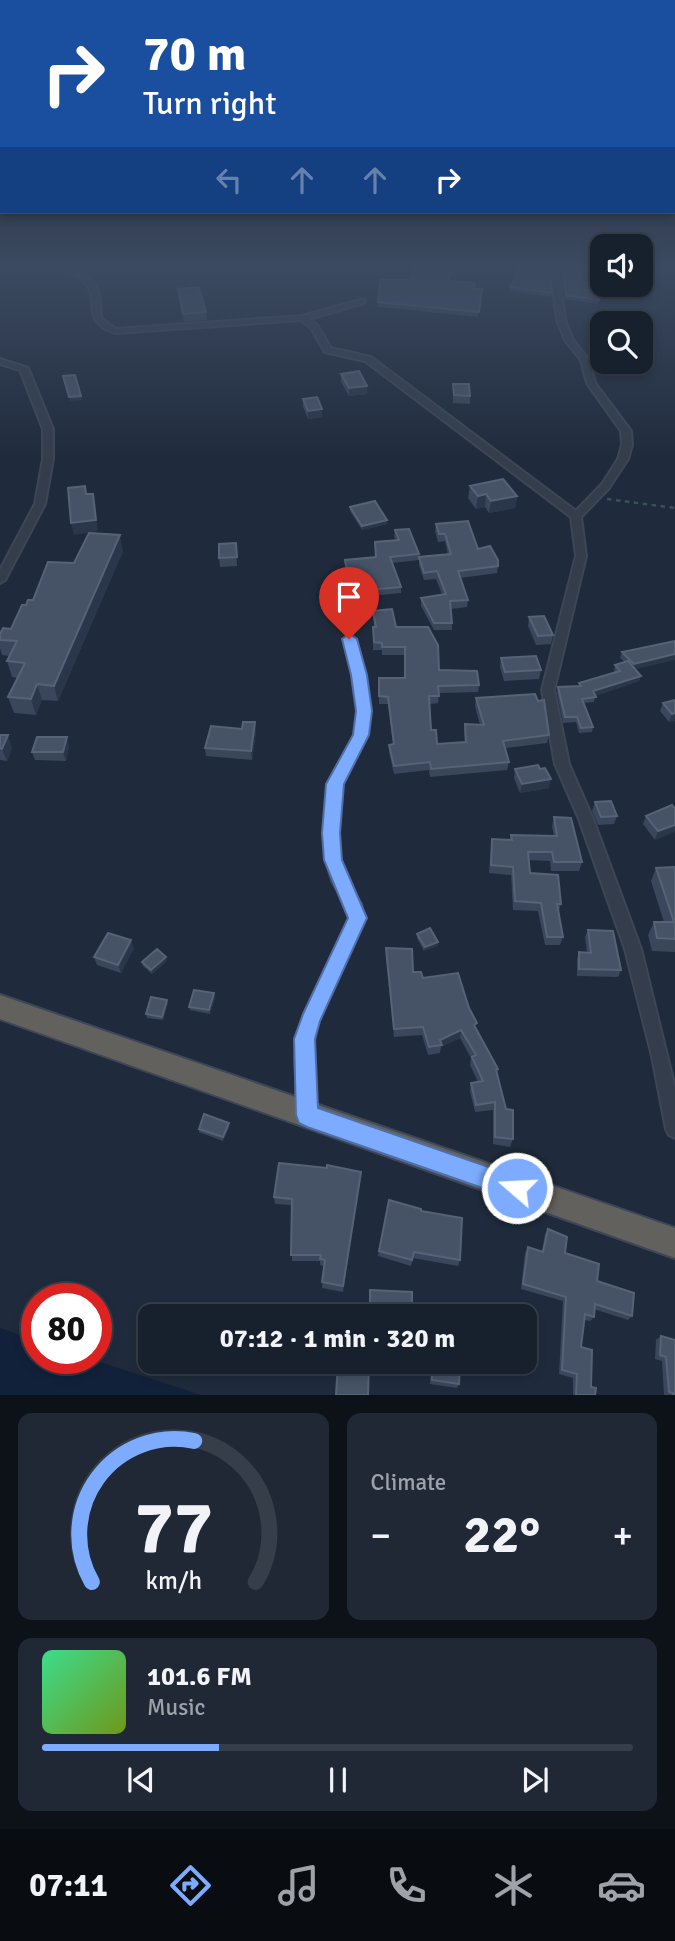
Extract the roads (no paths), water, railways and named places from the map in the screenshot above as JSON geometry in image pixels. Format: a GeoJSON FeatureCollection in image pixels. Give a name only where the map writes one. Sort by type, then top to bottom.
{"type":"FeatureCollection","features":[{"type":"Feature","properties":{"kind":"highway"},"geometry":{"type":"LineString","coordinates":[[0,1007],[675,1243]]}},
{"type":"Feature","properties":{"kind":"street"},"geometry":{"type":"LineString","coordinates":[[316,330],[328,350],[368,359],[576,516],[581,556],[548,690],[562,764],[586,820],[633,949],[675,1129]]}},
{"type":"Feature","properties":{"kind":"street"},"geometry":{"type":"LineString","coordinates":[[565,330],[569,340],[585,360],[591,383],[626,431],[627,445],[623,459],[606,486],[576,516]]}},
{"type":"Feature","properties":{"kind":"street"},"geometry":{"type":"LineString","coordinates":[[0,359],[24,368],[48,429],[44,489],[34,519],[0,580]]}},
{"type":"Feature","properties":{"kind":"street"},"geometry":{"type":"LineString","coordinates":[[307,1115],[305,1039],[310,1021],[357,918],[333,860],[331,833],[335,784],[361,735],[364,711],[359,675],[349,639]]}},
{"type":"Feature","properties":{"kind":"water"},"geometry":{"type":"Polygon","coordinates":[[[0,1328],[21,1335],[21,1374],[112,1374],[112,1366],[201,1395],[0,1395],[0,1328]]]}}]}
